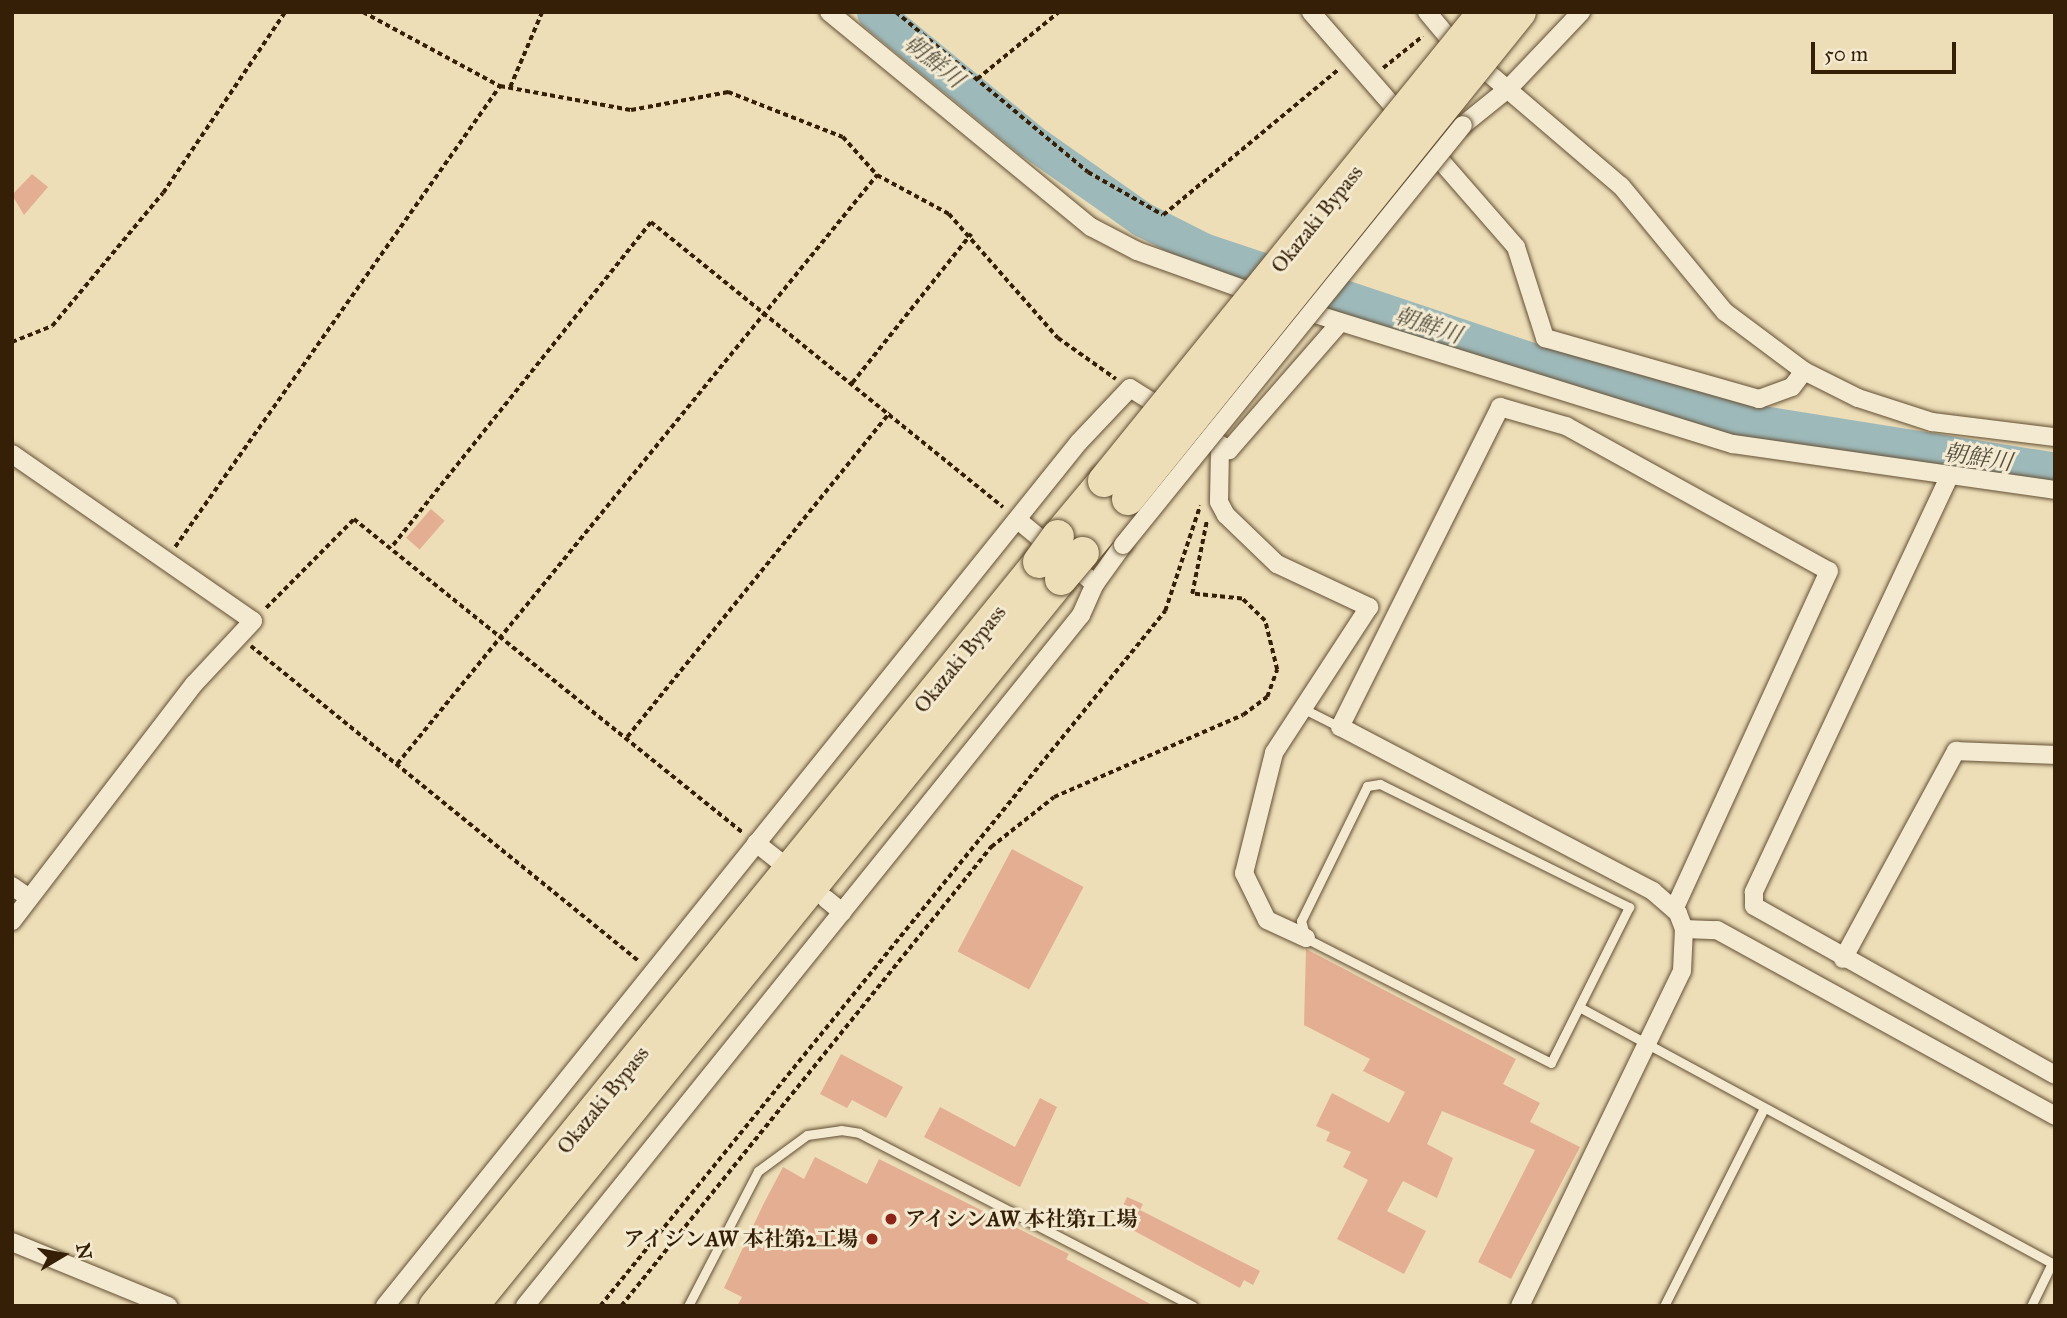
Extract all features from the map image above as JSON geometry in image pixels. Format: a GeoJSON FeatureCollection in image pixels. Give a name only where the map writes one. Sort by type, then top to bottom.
{"type":"FeatureCollection","features":[{"type":"Feature","properties":{"kind":"highway","name":"Okazaki Bypass"},"geometry":{"type":"LineString","coordinates":[[1116,490],[1484,12]]}},
{"type":"Feature","properties":{"kind":"highway","name":"Okazaki Bypass"},"geometry":{"type":"LineString","coordinates":[[435,1306],[1116,490],[1520,12]]}},
{"type":"Feature","properties":{"kind":"highway","name":"Okazaki Bypass"},"geometry":{"type":"LineString","coordinates":[[472,1306],[1050,570]]}},
{"type":"Feature","properties":{"kind":"street"},"geometry":{"type":"LineString","coordinates":[[829,12],[1049,197],[1114,241],[1339,324],[1733,443],[2055,491]]}},
{"type":"Feature","properties":{"kind":"street"},"geometry":{"type":"LineString","coordinates":[[1311,12],[1367,80],[1516,247],[1545,338],[1759,399],[1792,387],[1804,371]]}},
{"type":"Feature","properties":{"kind":"street"},"geometry":{"type":"LineString","coordinates":[[525,1306],[1081,615],[1095,584],[1123,545],[1463,125],[1509,88],[1581,12]]}},
{"type":"Feature","properties":{"kind":"street"},"geometry":{"type":"LineString","coordinates":[[1435,17],[1509,88],[1621,186],[1725,312],[1804,371],[1858,398],[1932,422],[2055,437]]}},
{"type":"Feature","properties":{"kind":"street"},"geometry":{"type":"LineString","coordinates":[[389,1304],[756,843],[1018,520],[1130,388],[1220,449],[1238,446],[1339,324]]}},
{"type":"Feature","properties":{"kind":"street"},"geometry":{"type":"LineString","coordinates":[[1520,1306],[1682,971],[1684,929],[1674,909],[1653,891],[1340,727],[1500,407],[1566,426],[1829,571],[1674,909]]}},
{"type":"Feature","properties":{"kind":"street"},"geometry":{"type":"LineString","coordinates":[[1220,449],[1219,502],[1226,515],[1277,564],[1370,607],[1274,752],[1244,873],[1267,920],[1306,938]]}},
{"type":"Feature","properties":{"kind":"street"},"geometry":{"type":"LineString","coordinates":[[12,454],[164,562],[253,621],[235,634],[12,921]]}},
{"type":"Feature","properties":{"kind":"street"},"geometry":{"type":"LineString","coordinates":[[1949,477],[1752,899],[1762,916],[2055,1075]]}},
{"type":"Feature","properties":{"kind":"street"},"geometry":{"type":"LineString","coordinates":[[1018,520],[1095,584]]}},
{"type":"Feature","properties":{"kind":"street"},"geometry":{"type":"LineString","coordinates":[[1843,960],[1955,751],[2055,755]]}},
{"type":"Feature","properties":{"kind":"street"},"geometry":{"type":"LineString","coordinates":[[756,843],[779,861]]}},
{"type":"Feature","properties":{"kind":"street"},"geometry":{"type":"LineString","coordinates":[[12,886],[29,897]]}},
{"type":"Feature","properties":{"kind":"street"},"geometry":{"type":"LineString","coordinates":[[826,899],[842,912]]}},
{"type":"Feature","properties":{"kind":"street"},"geometry":{"type":"LineString","coordinates":[[1684,929],[1717,930],[2055,1116]]}},
{"type":"Feature","properties":{"kind":"street"},"geometry":{"type":"LineString","coordinates":[[12,1242],[168,1306]]}},
{"type":"Feature","properties":{"kind":"lane"},"geometry":{"type":"LineString","coordinates":[[1304,709],[1340,727]]}},
{"type":"Feature","properties":{"kind":"lane"},"geometry":{"type":"LineString","coordinates":[[1380,784],[1629,907],[1581,1008],[1551,1063],[1306,938],[1301,921],[1367,786],[1380,784]]}},
{"type":"Feature","properties":{"kind":"lane"},"geometry":{"type":"LineString","coordinates":[[1581,1008],[1763,1110],[2053,1263],[2031,1306]]}},
{"type":"Feature","properties":{"kind":"lane"},"geometry":{"type":"LineString","coordinates":[[1664,1306],[1763,1110]]}},
{"type":"Feature","properties":{"kind":"lane"},"geometry":{"type":"LineString","coordinates":[[688,1306],[758,1171],[807,1135],[841,1130],[859,1133],[1193,1306]]}},
{"type":"Feature","properties":{"kind":"path"},"geometry":{"type":"LineString","coordinates":[[12,342],[52,326],[129,234],[285,12]]}},
{"type":"Feature","properties":{"kind":"path"},"geometry":{"type":"LineString","coordinates":[[363,12],[500,86],[631,110],[728,92],[843,137],[877,176],[919,195],[971,234],[1058,338],[1130,388]]}},
{"type":"Feature","properties":{"kind":"path"},"geometry":{"type":"LineString","coordinates":[[510,87],[542,12]]}},
{"type":"Feature","properties":{"kind":"path"},"geometry":{"type":"LineString","coordinates":[[896,12],[1088,172],[1163,215],[1350,60]]}},
{"type":"Feature","properties":{"kind":"path"},"geometry":{"type":"LineString","coordinates":[[977,79],[1059,12]]}},
{"type":"Feature","properties":{"kind":"path"},"geometry":{"type":"LineString","coordinates":[[1367,80],[1435,17]]}},
{"type":"Feature","properties":{"kind":"path"},"geometry":{"type":"LineString","coordinates":[[164,562],[500,86]]}},
{"type":"Feature","properties":{"kind":"path"},"geometry":{"type":"LineString","coordinates":[[397,764],[877,176]]}},
{"type":"Feature","properties":{"kind":"path"},"geometry":{"type":"LineString","coordinates":[[393,545],[651,222],[1018,520]]}},
{"type":"Feature","properties":{"kind":"path"},"geometry":{"type":"LineString","coordinates":[[852,383],[971,234]]}},
{"type":"Feature","properties":{"kind":"path"},"geometry":{"type":"LineString","coordinates":[[627,737],[889,413]]}},
{"type":"Feature","properties":{"kind":"path"},"geometry":{"type":"LineString","coordinates":[[600,1306],[1165,611],[1203,499]]}},
{"type":"Feature","properties":{"kind":"path"},"geometry":{"type":"LineString","coordinates":[[621,1306],[991,847],[1054,797],[1243,715],[1266,697],[1277,670],[1265,621],[1242,599],[1192,594],[1210,502]]}},
{"type":"Feature","properties":{"kind":"path"},"geometry":{"type":"LineString","coordinates":[[253,621],[354,519],[393,545],[756,843]]}},
{"type":"Feature","properties":{"kind":"path"},"geometry":{"type":"LineString","coordinates":[[235,634],[653,971]]}},
{"type":"Feature","properties":{"kind":"building"},"geometry":{"type":"Polygon","coordinates":[[[32,174],[48,187],[24,215],[12,195],[32,174]]]}},
{"type":"Feature","properties":{"kind":"building"},"geometry":{"type":"Polygon","coordinates":[[[431,509],[445,521],[420,549],[406,538],[431,509]]]}},
{"type":"Feature","properties":{"kind":"building"},"geometry":{"type":"Polygon","coordinates":[[[1012,849],[1084,887],[1029,989],[958,951],[1012,849]]]}},
{"type":"Feature","properties":{"kind":"building"},"geometry":{"type":"Polygon","coordinates":[[[1306,949],[1516,1059],[1503,1084],[1540,1103],[1530,1122],[1580,1147],[1511,1279],[1478,1262],[1535,1150],[1442,1111],[1427,1144],[1453,1158],[1437,1198],[1403,1181],[1387,1211],[1426,1231],[1404,1274],[1337,1239],[1368,1180],[1343,1167],[1351,1152],[1326,1141],[1330,1132],[1316,1126],[1332,1093],[1389,1123],[1405,1092],[1363,1071],[1370,1059],[1304,1025],[1306,949]]]}},
{"type":"Feature","properties":{"kind":"building"},"geometry":{"type":"Polygon","coordinates":[[[841,1054],[903,1087],[886,1118],[852,1100],[847,1108],[820,1094],[841,1054]]]}},
{"type":"Feature","properties":{"kind":"building"},"geometry":{"type":"Polygon","coordinates":[[[1040,1098],[1057,1107],[1020,1187],[924,1137],[940,1107],[1015,1147],[1040,1098]]]}},
{"type":"Feature","properties":{"kind":"building","name":"アイシンAW 本社第1工場"},"geometry":{"type":"Polygon","coordinates":[[[815,1157],[867,1184],[879,1159],[1069,1254],[1066,1259],[1154,1306],[737,1306],[742,1297],[724,1288],[763,1205],[783,1167],[804,1179],[815,1157]]]}},
{"type":"Feature","properties":{"kind":"building"},"geometry":{"type":"Polygon","coordinates":[[[1127,1197],[1143,1204],[1140,1210],[1260,1271],[1253,1285],[1244,1280],[1240,1288],[1116,1221],[1127,1197]]]}},
{"type":"Feature","properties":{"kind":"waterway","name":"朝鮮川"},"geometry":{"type":"LineString","coordinates":[[874,12],[1031,141],[1142,219],[1203,250],[1525,358],[1744,420],[2055,470]]}},
{"type":"Feature","properties":{"kind":"place","name":"アイシンAW 本社第1工場"},"geometry":{"type":"Point","coordinates":[891,1219]}},
{"type":"Feature","properties":{"kind":"place","name":"アイシンAW 本社第2工場"},"geometry":{"type":"Point","coordinates":[872,1239]}}]}
